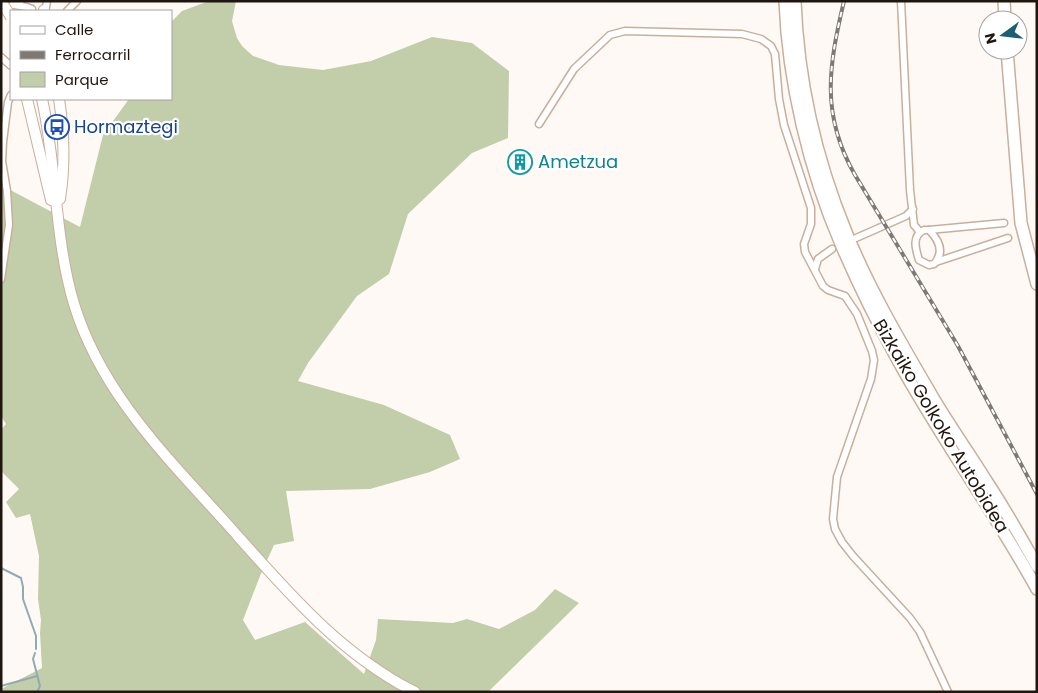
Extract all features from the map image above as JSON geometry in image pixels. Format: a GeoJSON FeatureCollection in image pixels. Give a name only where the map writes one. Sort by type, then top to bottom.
{"type":"FeatureCollection","features":[{"type":"Feature","properties":{"kind":"highway","name":"Bizkaiko Golkoko Autobidea"},"geometry":{"type":"LineString","coordinates":[[785,1],[791,66],[802,119],[826,204],[840,243],[900,362],[1037,589]]}},
{"type":"Feature","properties":{"kind":"highway","name":"Bizkaiko Golkoko Autobidea"},"geometry":{"type":"LineString","coordinates":[[795,1],[799,62],[809,115],[819,155],[846,232],[896,333],[1037,566]]}},
{"type":"Feature","properties":{"kind":"highway"},"geometry":{"type":"LineString","coordinates":[[1008,60],[1021,223],[1037,284]]}},
{"type":"Feature","properties":{"kind":"highway"},"geometry":{"type":"LineString","coordinates":[[987,482],[1037,553]]}},
{"type":"Feature","properties":{"kind":"main road"},"geometry":{"type":"LineString","coordinates":[[1,1],[10,15]]}},
{"type":"Feature","properties":{"kind":"main road"},"geometry":{"type":"LineString","coordinates":[[26,100],[60,237],[70,288],[85,334],[102,370],[128,411],[150,439],[306,611],[355,655],[415,692]]}},
{"type":"Feature","properties":{"kind":"main road"},"geometry":{"type":"LineString","coordinates":[[42,100],[51,148],[60,237]]}},
{"type":"Feature","properties":{"kind":"main road"},"geometry":{"type":"LineString","coordinates":[[58,214],[62,185],[59,100]]}},
{"type":"Feature","properties":{"kind":"street"},"geometry":{"type":"LineString","coordinates":[[1,11],[21,1]]}},
{"type":"Feature","properties":{"kind":"street"},"geometry":{"type":"LineString","coordinates":[[30,1],[40,10]]}},
{"type":"Feature","properties":{"kind":"street"},"geometry":{"type":"LineString","coordinates":[[68,10],[77,1]]}},
{"type":"Feature","properties":{"kind":"street"},"geometry":{"type":"LineString","coordinates":[[901,1],[914,225]]}},
{"type":"Feature","properties":{"kind":"street"},"geometry":{"type":"LineString","coordinates":[[14,5],[40,10]]}},
{"type":"Feature","properties":{"kind":"street"},"geometry":{"type":"LineString","coordinates":[[539,124],[574,69],[610,35],[625,31],[742,34],[761,39],[771,46],[775,54],[779,99],[784,125],[811,208],[811,224],[804,244],[805,252],[823,286],[828,290],[845,296],[857,314],[866,334],[874,360],[871,380],[837,478],[833,519],[835,529],[853,556],[910,618],[920,632],[948,692]]}},
{"type":"Feature","properties":{"kind":"street"},"geometry":{"type":"LineString","coordinates":[[1,279],[9,224],[2,161],[10,97]]}},
{"type":"Feature","properties":{"kind":"street"},"geometry":{"type":"LineString","coordinates":[[856,238],[906,216],[913,209]]}},
{"type":"Feature","properties":{"kind":"street"},"geometry":{"type":"LineString","coordinates":[[898,219],[914,225],[920,232]]}},
{"type":"Feature","properties":{"kind":"street"},"geometry":{"type":"LineString","coordinates":[[1004,223],[920,232],[915,240],[915,248],[919,260],[929,265],[1008,238]]}},
{"type":"Feature","properties":{"kind":"street"},"geometry":{"type":"LineString","coordinates":[[929,230],[938,240],[939,244],[940,252],[936,262]]}},
{"type":"Feature","properties":{"kind":"street"},"geometry":{"type":"LineString","coordinates":[[815,271],[818,259],[832,249]]}},
{"type":"Feature","properties":{"kind":"street"},"geometry":{"type":"LineString","coordinates":[[805,252],[818,259]]}},
{"type":"Feature","properties":{"kind":"green space"},"geometry":{"type":"Polygon","coordinates":[[[209,1],[236,1],[232,21],[237,38],[242,46],[253,56],[279,65],[323,70],[371,61],[432,37],[472,43],[509,71],[508,138],[472,153],[408,214],[389,274],[357,296],[308,363],[298,381],[384,405],[450,435],[460,459],[430,472],[370,489],[286,491],[294,541],[274,545],[243,620],[255,640],[305,622],[364,674],[376,640],[378,619],[453,623],[467,619],[499,629],[535,610],[555,589],[579,603],[488,692],[1,692],[1,689],[42,668],[41,620],[38,599],[39,556],[30,514],[16,518],[6,502],[19,489],[1,471],[1,430],[6,424],[1,416],[1,185],[80,227],[103,135],[128,100],[172,100],[172,21],[182,11],[209,1]]]}},
{"type":"Feature","properties":{"kind":"waterway"},"geometry":{"type":"LineString","coordinates":[[1,568],[21,578],[23,599],[36,636],[36,649]]}},
{"type":"Feature","properties":{"kind":"waterway"},"geometry":{"type":"LineString","coordinates":[[35,653],[33,659],[40,686],[37,692]]}},
{"type":"Feature","properties":{"kind":"waterway"},"geometry":{"type":"LineString","coordinates":[[1,686],[37,676]]}},
{"type":"Feature","properties":{"kind":"railway"},"geometry":{"type":"LineString","coordinates":[[844,1],[834,47],[831,89],[836,131],[844,153],[855,175],[958,346],[1037,494]]}},
{"type":"Feature","properties":{"kind":"place","name":"Hormaztegi"},"geometry":{"type":"Point","coordinates":[57,127]}},
{"type":"Feature","properties":{"kind":"place","name":"Ametzua"},"geometry":{"type":"Point","coordinates":[520,162]}}]}
